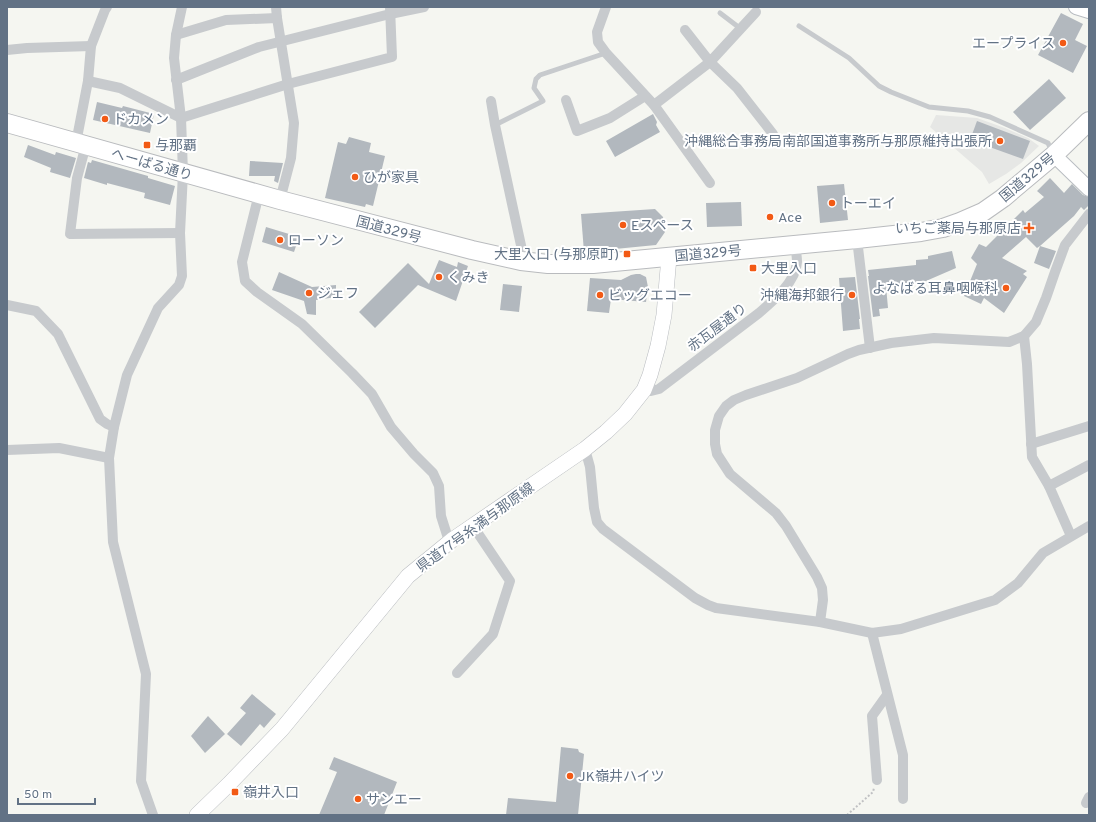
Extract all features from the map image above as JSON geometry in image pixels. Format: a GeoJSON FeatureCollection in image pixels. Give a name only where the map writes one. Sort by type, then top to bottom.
{"type":"FeatureCollection","features":[{"type":"Feature","properties":{"kind":"highway","name":"国道329号"},"geometry":{"type":"LineString","coordinates":[[298,204],[472,250],[521,261],[548,264],[593,264],[795,246],[922,232],[943,228],[960,222],[983,212],[1003,198],[1054,155],[1089,121]]}},
{"type":"Feature","properties":{"kind":"highway","name":"へーばる通り"},"geometry":{"type":"LineString","coordinates":[[7,123],[298,204]]}},
{"type":"Feature","properties":{"kind":"main road","name":"県道77号糸満与那原線"},"geometry":{"type":"LineString","coordinates":[[197,815],[282,729],[408,576],[452,540],[585,449],[625,414],[644,390],[650,375],[658,346],[664,315],[669,257]]}},
{"type":"Feature","properties":{"kind":"street"},"geometry":{"type":"LineString","coordinates":[[152,815],[141,781],[146,674],[113,542],[109,458],[114,427],[127,375],[158,308],[179,285],[182,276],[180,233],[183,173],[181,118],[174,58],[176,35],[182,7]]}},
{"type":"Feature","properties":{"kind":"street"},"geometry":{"type":"LineString","coordinates":[[276,7],[294,123],[291,158],[280,200]]}},
{"type":"Feature","properties":{"kind":"street"},"geometry":{"type":"LineString","coordinates":[[176,80],[259,47],[390,11],[424,7]]}},
{"type":"Feature","properties":{"kind":"street"},"geometry":{"type":"LineString","coordinates":[[606,7],[598,32],[598,42],[606,53],[654,105],[710,183]]}},
{"type":"Feature","properties":{"kind":"street"},"geometry":{"type":"LineString","coordinates":[[1076,7],[1089,12]]}},
{"type":"Feature","properties":{"kind":"street"},"geometry":{"type":"LineString","coordinates":[[105,8],[92,46],[70,234],[180,233]]}},
{"type":"Feature","properties":{"kind":"street"},"geometry":{"type":"LineString","coordinates":[[88,81],[120,88],[181,118],[288,84],[392,57],[390,11]]}},
{"type":"Feature","properties":{"kind":"street"},"geometry":{"type":"LineString","coordinates":[[654,105],[710,62],[756,12]]}},
{"type":"Feature","properties":{"kind":"street"},"geometry":{"type":"LineString","coordinates":[[176,35],[226,20],[277,18]]}},
{"type":"Feature","properties":{"kind":"street"},"geometry":{"type":"LineString","coordinates":[[685,30],[710,62],[737,88],[773,134]]}},
{"type":"Feature","properties":{"kind":"street"},"geometry":{"type":"LineString","coordinates":[[7,50],[92,46]]}},
{"type":"Feature","properties":{"kind":"street"},"geometry":{"type":"LineString","coordinates":[[566,100],[576,131],[610,118],[645,96]]}},
{"type":"Feature","properties":{"kind":"street"},"geometry":{"type":"LineString","coordinates":[[491,101],[522,250],[521,261]]}},
{"type":"Feature","properties":{"kind":"street"},"geometry":{"type":"LineString","coordinates":[[1054,155],[1089,189]]}},
{"type":"Feature","properties":{"kind":"street"},"geometry":{"type":"LineString","coordinates":[[259,194],[242,262],[246,281],[257,292],[302,324],[372,394],[391,427],[414,454],[433,473],[439,486],[441,516],[447,535],[452,540]]}},
{"type":"Feature","properties":{"kind":"street"},"geometry":{"type":"LineString","coordinates":[[820,622],[823,600],[822,588],[786,526],[776,514],[730,474],[717,454],[715,430],[719,416],[726,406],[734,400],[796,378],[848,354],[870,348],[890,343],[934,338],[1009,342],[1024,336],[1036,322],[1065,245],[1089,214]]}},
{"type":"Feature","properties":{"kind":"street"},"geometry":{"type":"LineString","coordinates":[[857,239],[870,348]]}},
{"type":"Feature","properties":{"kind":"street","name":"赤瓦屋通り"},"geometry":{"type":"LineString","coordinates":[[644,390],[651,391],[659,389],[759,313],[775,299],[785,288],[795,270],[797,262],[795,246]]}},
{"type":"Feature","properties":{"kind":"street"},"geometry":{"type":"LineString","coordinates":[[7,305],[36,311],[58,334],[100,419],[114,427]]}},
{"type":"Feature","properties":{"kind":"street"},"geometry":{"type":"LineString","coordinates":[[1024,336],[1032,457],[1049,486],[1071,536]]}},
{"type":"Feature","properties":{"kind":"street"},"geometry":{"type":"LineString","coordinates":[[1031,444],[1089,426]]}},
{"type":"Feature","properties":{"kind":"street"},"geometry":{"type":"LineString","coordinates":[[7,450],[59,448],[109,458]]}},
{"type":"Feature","properties":{"kind":"street"},"geometry":{"type":"LineString","coordinates":[[585,449],[590,467],[594,508],[597,522],[603,529],[695,598],[716,608],[820,622],[872,633],[901,629],[995,600],[1018,583],[1043,552],[1089,526]]}},
{"type":"Feature","properties":{"kind":"street"},"geometry":{"type":"LineString","coordinates":[[1049,486],[1089,465]]}},
{"type":"Feature","properties":{"kind":"street"},"geometry":{"type":"LineString","coordinates":[[458,673],[493,634],[510,581],[473,526]]}},
{"type":"Feature","properties":{"kind":"street"},"geometry":{"type":"LineString","coordinates":[[872,633],[903,755],[903,799]]}},
{"type":"Feature","properties":{"kind":"street"},"geometry":{"type":"LineString","coordinates":[[877,780],[872,716],[887,695]]}},
{"type":"Feature","properties":{"kind":"lane"},"geometry":{"type":"LineString","coordinates":[[720,13],[741,29]]}},
{"type":"Feature","properties":{"kind":"lane"},"geometry":{"type":"LineString","coordinates":[[799,26],[849,58],[878,86],[929,107],[968,111],[990,117],[1048,143],[1054,155]]}},
{"type":"Feature","properties":{"kind":"lane"},"geometry":{"type":"LineString","coordinates":[[495,125],[543,101],[534,88],[536,79],[540,75],[606,53]]}},
{"type":"Feature","properties":{"kind":"path"},"geometry":{"type":"LineString","coordinates":[[847,815],[873,792],[877,780]]}},
{"type":"Feature","properties":{"kind":"shaded area"},"geometry":{"type":"Polygon","coordinates":[[[936,115],[977,118],[1028,138],[1039,146],[1021,163],[989,184],[982,172],[930,127],[936,115]]]}},
{"type":"Feature","properties":{"kind":"building","name":"エープライス"},"geometry":{"type":"Polygon","coordinates":[[[1061,13],[1083,24],[1075,40],[1087,46],[1073,73],[1038,55],[1061,13]]]}},
{"type":"Feature","properties":{"kind":"building"},"geometry":{"type":"Polygon","coordinates":[[[1049,79],[1066,98],[1030,130],[1013,112],[1049,79]]]}},
{"type":"Feature","properties":{"kind":"building"},"geometry":{"type":"Polygon","coordinates":[[[97,102],[122,108],[123,106],[154,114],[150,133],[93,120],[97,102]]]}},
{"type":"Feature","properties":{"kind":"building"},"geometry":{"type":"Polygon","coordinates":[[[653,114],[660,132],[615,157],[606,141],[653,114]]]}},
{"type":"Feature","properties":{"kind":"building","name":"沖縄総合事務局南部国道事務所与那原維持出張所"},"geometry":{"type":"Polygon","coordinates":[[[977,121],[1030,141],[1023,159],[970,140],[977,121]]]}},
{"type":"Feature","properties":{"kind":"building","name":"ひが家具"},"geometry":{"type":"Polygon","coordinates":[[[349,137],[371,143],[369,152],[385,156],[373,206],[366,204],[365,207],[325,198],[338,142],[346,144],[349,137]]]}},
{"type":"Feature","properties":{"kind":"building"},"geometry":{"type":"Polygon","coordinates":[[[28,145],[55,155],[56,152],[76,158],[70,178],[50,172],[51,168],[24,157],[28,145]]]}},
{"type":"Feature","properties":{"kind":"building"},"geometry":{"type":"Polygon","coordinates":[[[92,160],[148,176],[148,178],[175,186],[170,205],[144,198],[145,193],[107,183],[107,185],[84,178],[88,162],[91,163],[92,160]]]}},
{"type":"Feature","properties":{"kind":"building"},"geometry":{"type":"Polygon","coordinates":[[[250,161],[283,163],[278,183],[274,181],[275,176],[249,176],[250,161]]]}},
{"type":"Feature","properties":{"kind":"building"},"geometry":{"type":"Polygon","coordinates":[[[1050,178],[1064,193],[1072,184],[1083,195],[1089,197],[1089,205],[1084,210],[1081,207],[1074,216],[1037,248],[1026,237],[1002,258],[1027,271],[1023,274],[1027,277],[1004,313],[984,298],[981,304],[964,296],[977,264],[971,258],[979,244],[986,247],[1023,210],[1025,213],[1044,197],[1037,191],[1050,178]]]}},
{"type":"Feature","properties":{"kind":"building","name":"トーエイ"},"geometry":{"type":"Polygon","coordinates":[[[844,184],[848,220],[820,223],[817,186],[844,184]]]}},
{"type":"Feature","properties":{"kind":"building"},"geometry":{"type":"Polygon","coordinates":[[[741,202],[742,226],[707,227],[706,203],[741,202]]]}},
{"type":"Feature","properties":{"kind":"building","name":"Eスペース"},"geometry":{"type":"Polygon","coordinates":[[[655,209],[663,217],[665,232],[656,245],[584,252],[581,214],[655,209]]]}},
{"type":"Feature","properties":{"kind":"building","name":"ローソン"},"geometry":{"type":"Polygon","coordinates":[[[266,227],[299,237],[294,252],[262,242],[266,227]]]}},
{"type":"Feature","properties":{"kind":"building"},"geometry":{"type":"Polygon","coordinates":[[[1040,246],[1056,251],[1049,269],[1034,263],[1040,246]]]}},
{"type":"Feature","properties":{"kind":"building"},"geometry":{"type":"Polygon","coordinates":[[[952,251],[956,268],[926,281],[886,286],[888,308],[879,309],[880,316],[873,317],[868,270],[916,265],[916,260],[928,259],[928,256],[952,251]]]}},
{"type":"Feature","properties":{"kind":"building"},"geometry":{"type":"Polygon","coordinates":[[[439,260],[457,267],[458,262],[468,266],[456,301],[418,285],[375,328],[359,312],[408,263],[429,284],[439,260]]]}},
{"type":"Feature","properties":{"kind":"building","name":"ジェフ"},"geometry":{"type":"Polygon","coordinates":[[[279,272],[312,287],[336,285],[336,297],[316,300],[316,315],[307,314],[304,301],[272,290],[279,272]]]}},
{"type":"Feature","properties":{"kind":"building"},"geometry":{"type":"Polygon","coordinates":[[[636,274],[646,277],[648,287],[646,302],[611,299],[609,313],[587,311],[590,278],[621,280],[636,274]]]}},
{"type":"Feature","properties":{"kind":"building"},"geometry":{"type":"Polygon","coordinates":[[[855,277],[860,329],[843,331],[839,278],[855,277]]]}},
{"type":"Feature","properties":{"kind":"building"},"geometry":{"type":"Polygon","coordinates":[[[503,284],[522,286],[519,312],[500,310],[503,284]]]}},
{"type":"Feature","properties":{"kind":"building"},"geometry":{"type":"Polygon","coordinates":[[[252,694],[276,714],[264,728],[260,724],[241,746],[227,734],[246,713],[240,708],[252,694]]]}},
{"type":"Feature","properties":{"kind":"building"},"geometry":{"type":"Polygon","coordinates":[[[208,716],[225,734],[205,753],[191,736],[208,716]]]}},
{"type":"Feature","properties":{"kind":"building","name":"JK嶺井ハイツ"},"geometry":{"type":"Polygon","coordinates":[[[561,747],[578,749],[579,752],[584,754],[578,815],[506,815],[508,798],[556,802],[561,747]]]}},
{"type":"Feature","properties":{"kind":"building","name":"サンエー"},"geometry":{"type":"Polygon","coordinates":[[[334,757],[397,782],[384,815],[319,815],[337,772],[329,769],[334,757]]]}},
{"type":"Feature","properties":{"kind":"place","name":"エープライス"},"geometry":{"type":"Point","coordinates":[1063,43]}},
{"type":"Feature","properties":{"kind":"place","name":"ドカメン"},"geometry":{"type":"Point","coordinates":[105,119]}},
{"type":"Feature","properties":{"kind":"place","name":"沖縄総合事務局南部国道事務所与那原維持出張所"},"geometry":{"type":"Point","coordinates":[1000,141]}},
{"type":"Feature","properties":{"kind":"place","name":"与那覇"},"geometry":{"type":"Point","coordinates":[147,145]}},
{"type":"Feature","properties":{"kind":"place","name":"ひが家具"},"geometry":{"type":"Point","coordinates":[355,177]}},
{"type":"Feature","properties":{"kind":"place","name":"トーエイ"},"geometry":{"type":"Point","coordinates":[832,203]}},
{"type":"Feature","properties":{"kind":"place","name":"Ace"},"geometry":{"type":"Point","coordinates":[770,217]}},
{"type":"Feature","properties":{"kind":"place","name":"Eスペース"},"geometry":{"type":"Point","coordinates":[623,225]}},
{"type":"Feature","properties":{"kind":"place","name":"いちご薬局与那原店"},"geometry":{"type":"Point","coordinates":[1029,228]}},
{"type":"Feature","properties":{"kind":"place","name":"ローソン"},"geometry":{"type":"Point","coordinates":[280,240]}},
{"type":"Feature","properties":{"kind":"place","name":"大里入口 (与那原町)"},"geometry":{"type":"Point","coordinates":[627,254]}},
{"type":"Feature","properties":{"kind":"place","name":"大里入口"},"geometry":{"type":"Point","coordinates":[753,268]}},
{"type":"Feature","properties":{"kind":"place","name":"くみき"},"geometry":{"type":"Point","coordinates":[439,277]}},
{"type":"Feature","properties":{"kind":"place","name":"よなばる耳鼻咽喉科"},"geometry":{"type":"Point","coordinates":[1006,288]}},
{"type":"Feature","properties":{"kind":"place","name":"ジェフ"},"geometry":{"type":"Point","coordinates":[309,293]}},
{"type":"Feature","properties":{"kind":"place","name":"ビッグエコー"},"geometry":{"type":"Point","coordinates":[600,295]}},
{"type":"Feature","properties":{"kind":"place","name":"沖縄海邦銀行"},"geometry":{"type":"Point","coordinates":[852,295]}},
{"type":"Feature","properties":{"kind":"place","name":"JK嶺井ハイツ"},"geometry":{"type":"Point","coordinates":[570,776]}},
{"type":"Feature","properties":{"kind":"place","name":"嶺井入口"},"geometry":{"type":"Point","coordinates":[235,792]}},
{"type":"Feature","properties":{"kind":"place","name":"サンエー"},"geometry":{"type":"Point","coordinates":[358,799]}}]}
